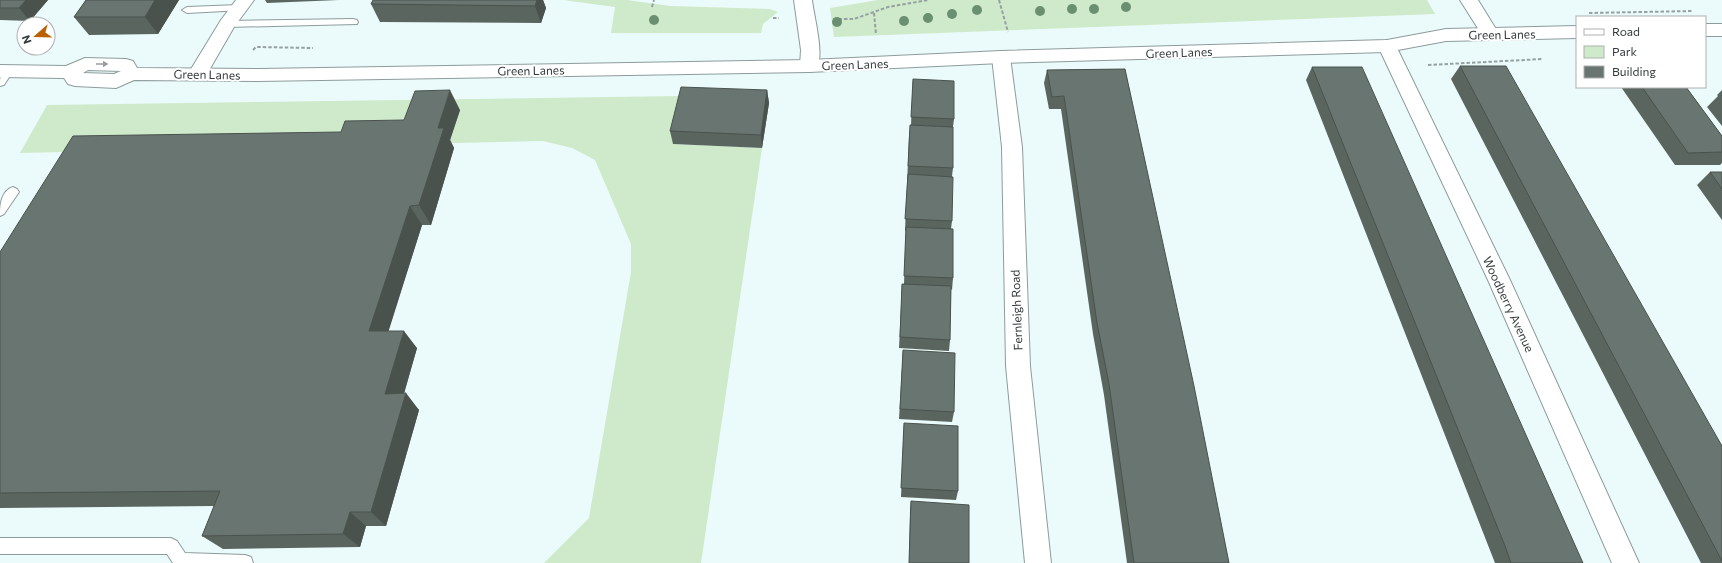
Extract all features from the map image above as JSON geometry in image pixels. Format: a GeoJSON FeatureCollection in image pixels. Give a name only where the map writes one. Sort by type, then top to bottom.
{"type":"FeatureCollection","features":[{"type":"Feature","properties":{"kind":"main road"},"geometry":{"type":"LineString","coordinates":[[1469,0],[1490,34]]}},
{"type":"Feature","properties":{"kind":"main road"},"geometry":{"type":"LineString","coordinates":[[197,74],[227,24],[242,4]]}},
{"type":"Feature","properties":{"kind":"main road"},"geometry":{"type":"LineString","coordinates":[[804,9],[810,50],[809,66]]}},
{"type":"Feature","properties":{"kind":"main road"},"geometry":{"type":"LineString","coordinates":[[1706,30],[1722,30]]}},
{"type":"Feature","properties":{"kind":"main road","name":"Green Lanes"},"geometry":{"type":"LineString","coordinates":[[3,75],[69,72],[75,79],[116,81],[132,74],[266,75],[809,66],[1001,57],[1387,46],[1446,35],[1576,32]]}},
{"type":"Feature","properties":{"kind":"main road","name":"Woodberry Avenue"},"geometry":{"type":"LineString","coordinates":[[1387,46],[1499,280],[1626,563]]}},
{"type":"Feature","properties":{"kind":"main road","name":"Fernleigh Road"},"geometry":{"type":"LineString","coordinates":[[1001,57],[1012,147],[1018,366],[1038,563]]}},
{"type":"Feature","properties":{"kind":"lane"},"geometry":{"type":"LineString","coordinates":[[187,10],[242,4]]}},
{"type":"Feature","properties":{"kind":"lane"},"geometry":{"type":"LineString","coordinates":[[227,24],[353,22]]}},
{"type":"Feature","properties":{"kind":"lane"},"geometry":{"type":"LineString","coordinates":[[0,211],[13,192]]}},
{"type":"Feature","properties":{"kind":"lane"},"geometry":{"type":"LineString","coordinates":[[0,546],[171,546],[181,561],[245,563]]}},
{"type":"Feature","properties":{"kind":"path"},"geometry":{"type":"LineString","coordinates":[[652,6],[654,0]]}},
{"type":"Feature","properties":{"kind":"path"},"geometry":{"type":"LineString","coordinates":[[827,19],[854,19],[888,7],[928,0]]}},
{"type":"Feature","properties":{"kind":"path"},"geometry":{"type":"LineString","coordinates":[[1000,0],[1008,32]]}},
{"type":"Feature","properties":{"kind":"path"},"geometry":{"type":"LineString","coordinates":[[1582,13],[1694,11]]}},
{"type":"Feature","properties":{"kind":"path"},"geometry":{"type":"LineString","coordinates":[[874,13],[876,34]]}},
{"type":"Feature","properties":{"kind":"path"},"geometry":{"type":"LineString","coordinates":[[256,47],[266,48]]}},
{"type":"Feature","properties":{"kind":"path"},"geometry":{"type":"LineString","coordinates":[[1420,65],[1543,59]]}},
{"type":"Feature","properties":{"kind":"green space"},"geometry":{"type":"Polygon","coordinates":[[[563,0],[627,0],[671,6],[770,9],[778,12],[763,24],[761,33],[611,33],[615,7],[563,0]]]}},
{"type":"Feature","properties":{"kind":"green space"},"geometry":{"type":"Polygon","coordinates":[[[878,0],[1427,0],[1435,14],[834,37],[830,8],[878,0]]]}},
{"type":"Feature","properties":{"kind":"green space"},"geometry":{"type":"Polygon","coordinates":[[[679,96],[674,144],[762,148],[701,563],[544,563],[589,518],[631,272],[631,244],[595,160],[572,148],[543,141],[20,153],[47,105],[679,96]]]}},
{"type":"Feature","properties":{"kind":"building"},"geometry":{"type":"Polygon","coordinates":[[[0,0],[26,0],[19,8],[0,8],[0,0]]]}},
{"type":"Feature","properties":{"kind":"building"},"geometry":{"type":"Polygon","coordinates":[[[86,0],[155,0],[145,17],[74,17],[86,0]]]}},
{"type":"Feature","properties":{"kind":"building"},"geometry":{"type":"Polygon","coordinates":[[[373,0],[537,0],[535,6],[371,4],[373,0]]]}},
{"type":"Feature","properties":{"kind":"building"},"geometry":{"type":"Polygon","coordinates":[[[1460,66],[1506,66],[1722,446],[1722,561],[1460,66]]]}},
{"type":"Feature","properties":{"kind":"building"},"geometry":{"type":"Polygon","coordinates":[[[1312,67],[1362,67],[1583,563],[1511,563],[1312,67]]]}},
{"type":"Feature","properties":{"kind":"building"},"geometry":{"type":"Polygon","coordinates":[[[1125,69],[1194,386],[1229,563],[1134,563],[1109,384],[1097,323],[1064,96],[1052,97],[1047,70],[1125,69]]]}},
{"type":"Feature","properties":{"kind":"building"},"geometry":{"type":"Polygon","coordinates":[[[913,79],[954,81],[954,119],[911,117],[913,79]]]}},
{"type":"Feature","properties":{"kind":"building"},"geometry":{"type":"Polygon","coordinates":[[[681,87],[767,90],[761,135],[670,131],[681,87]]]}},
{"type":"Feature","properties":{"kind":"building"},"geometry":{"type":"Polygon","coordinates":[[[1643,88],[1687,88],[1722,136],[1722,152],[1688,153],[1643,88]]]}},
{"type":"Feature","properties":{"kind":"building"},"geometry":{"type":"Polygon","coordinates":[[[450,90],[438,128],[444,128],[419,205],[410,206],[369,331],[404,331],[385,394],[406,393],[371,512],[350,512],[343,534],[202,536],[220,491],[0,493],[0,252],[73,136],[341,132],[345,121],[404,120],[415,91],[450,90]]]}},
{"type":"Feature","properties":{"kind":"building"},"geometry":{"type":"Polygon","coordinates":[[[910,125],[953,127],[953,168],[908,166],[910,125]]]}},
{"type":"Feature","properties":{"kind":"building"},"geometry":{"type":"Polygon","coordinates":[[[1710,172],[1722,172],[1722,189],[1710,172]]]}},
{"type":"Feature","properties":{"kind":"building"},"geometry":{"type":"Polygon","coordinates":[[[908,174],[953,177],[952,221],[905,219],[908,174]]]}},
{"type":"Feature","properties":{"kind":"building"},"geometry":{"type":"Polygon","coordinates":[[[906,227],[953,229],[953,278],[904,276],[906,227]]]}},
{"type":"Feature","properties":{"kind":"building"},"geometry":{"type":"Polygon","coordinates":[[[902,284],[951,286],[950,340],[900,337],[902,284]]]}},
{"type":"Feature","properties":{"kind":"building"},"geometry":{"type":"Polygon","coordinates":[[[903,350],[955,353],[954,412],[900,409],[903,350]]]}},
{"type":"Feature","properties":{"kind":"building"},"geometry":{"type":"Polygon","coordinates":[[[904,423],[958,426],[958,491],[901,488],[904,423]]]}},
{"type":"Feature","properties":{"kind":"building"},"geometry":{"type":"Polygon","coordinates":[[[911,501],[969,505],[969,563],[909,563],[911,501]]]}}]}
